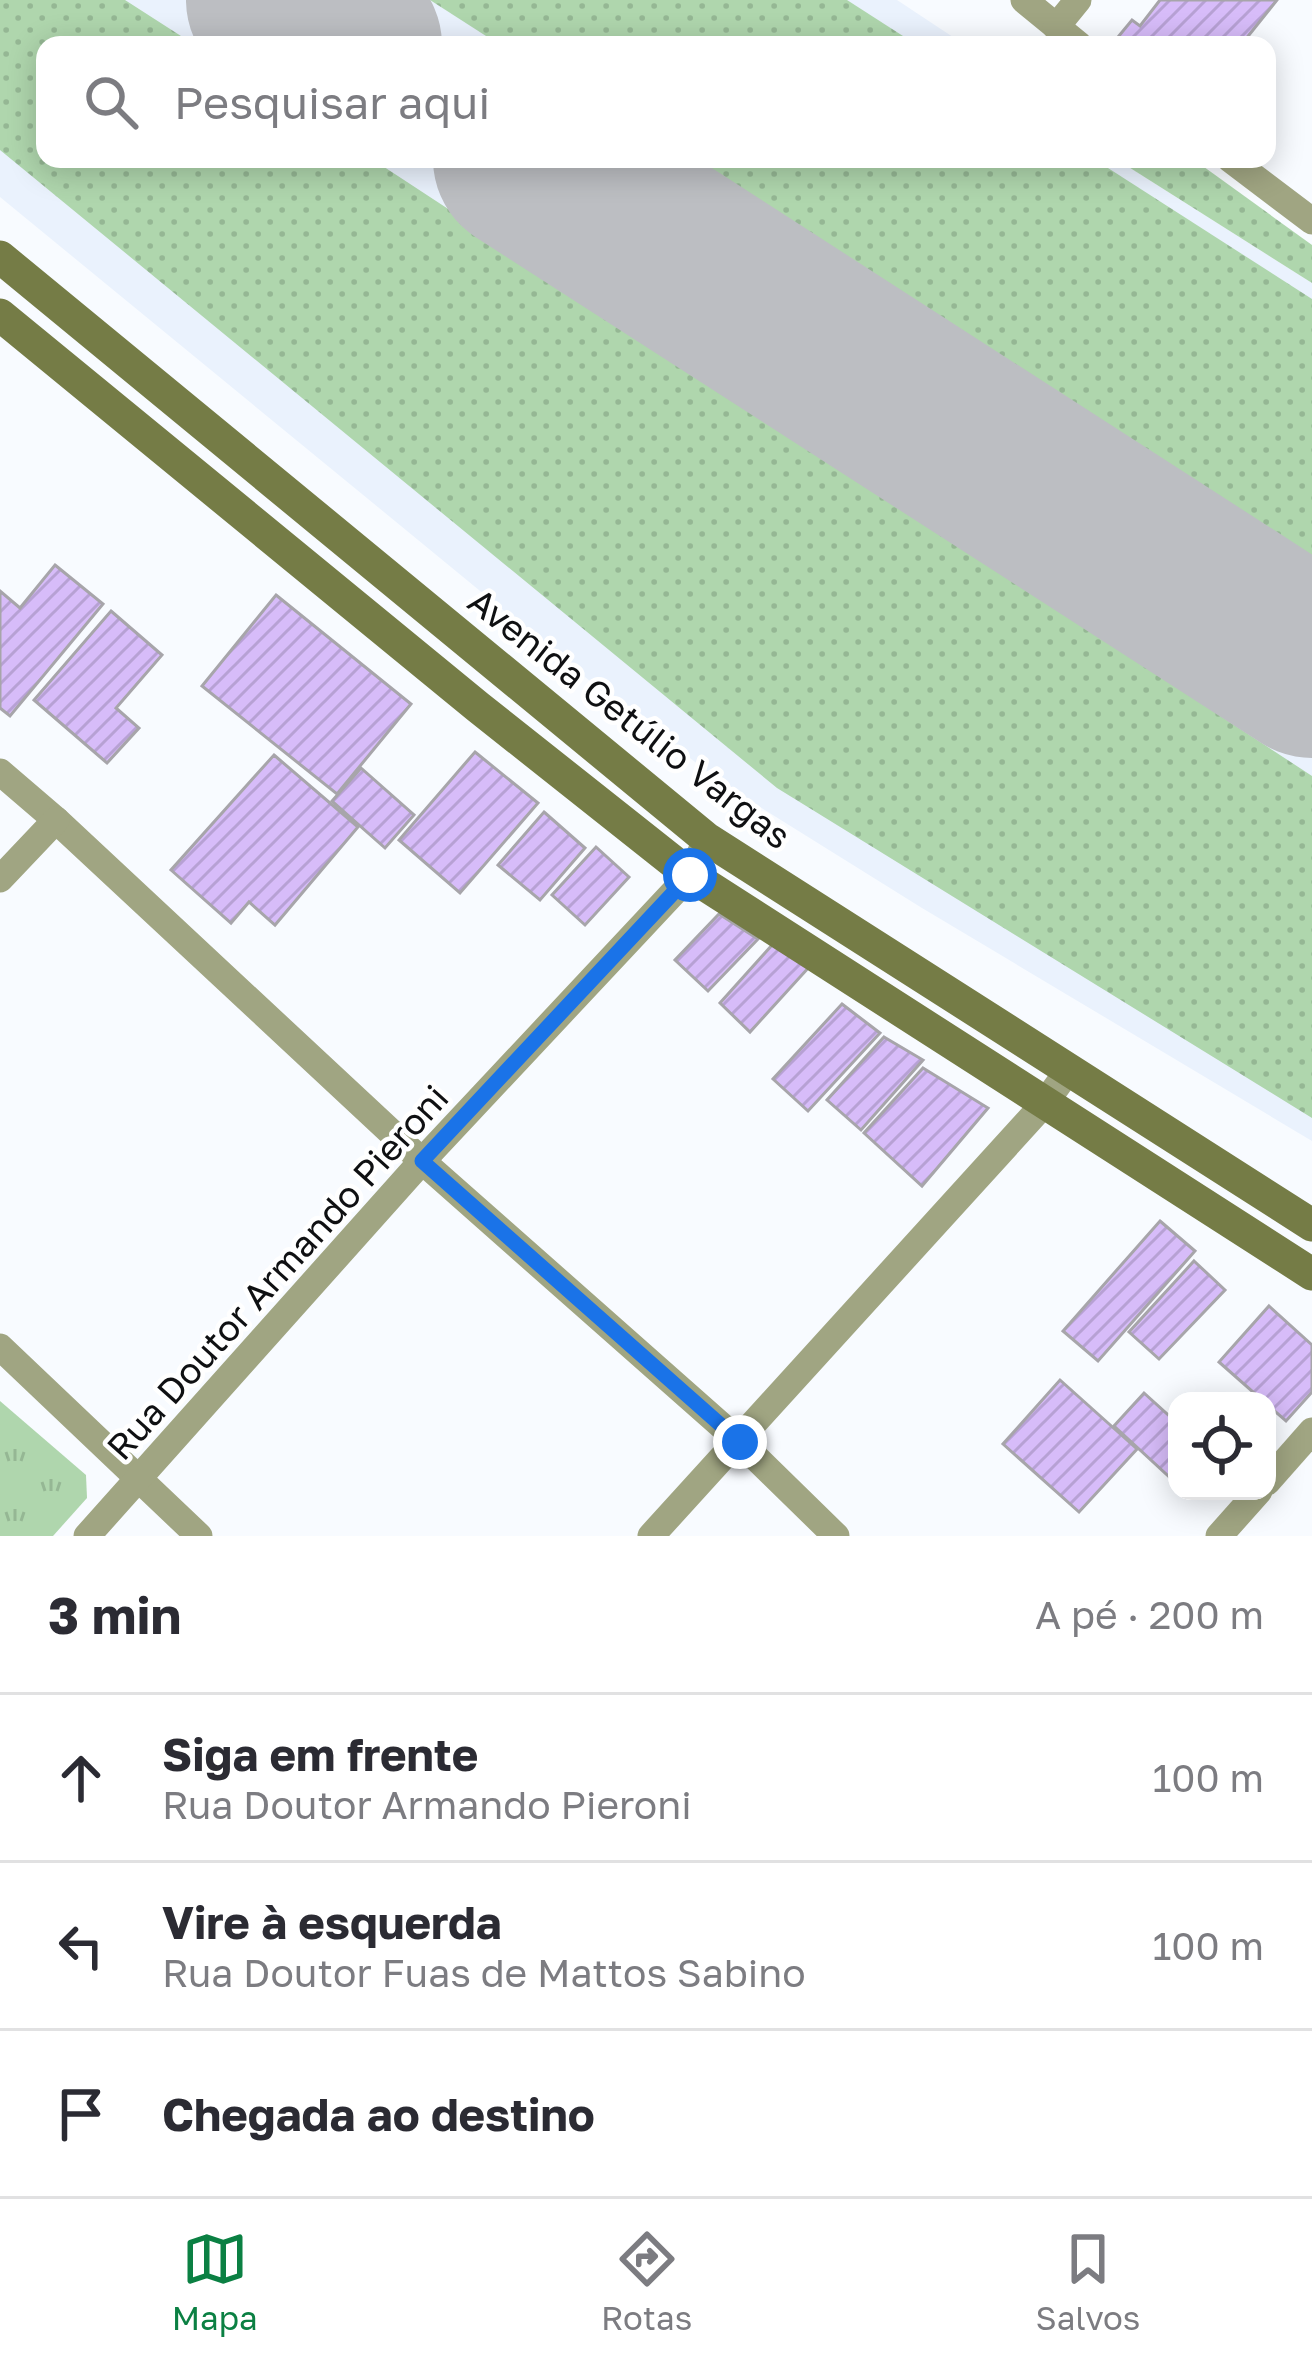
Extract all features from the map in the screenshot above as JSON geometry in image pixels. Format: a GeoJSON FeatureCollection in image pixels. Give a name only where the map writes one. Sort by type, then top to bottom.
{"type":"FeatureCollection","features":[{"type":"Feature","properties":{"kind":"main road","name":"Avenida Getúlio Vargas"},"geometry":{"type":"LineString","coordinates":[[0,257],[707,839],[1312,1225]]}},
{"type":"Feature","properties":{"kind":"main road"},"geometry":{"type":"LineString","coordinates":[[0,315],[690,875],[1312,1274]]}},
{"type":"Feature","properties":{"kind":"street"},"geometry":{"type":"LineString","coordinates":[[1024,0],[1068,36]]}},
{"type":"Feature","properties":{"kind":"street"},"geometry":{"type":"LineString","coordinates":[[1056,27],[1078,0]]}},
{"type":"Feature","properties":{"kind":"street"},"geometry":{"type":"LineString","coordinates":[[1242,168],[1312,221]]}},
{"type":"Feature","properties":{"kind":"street"},"geometry":{"type":"LineString","coordinates":[[0,772],[422,1161],[740,1442],[836,1536]]}},
{"type":"Feature","properties":{"kind":"street"},"geometry":{"type":"LineString","coordinates":[[0,880],[56,820]]}},
{"type":"Feature","properties":{"kind":"street","name":"Rua Doutor Armando Pieroni"},"geometry":{"type":"LineString","coordinates":[[87,1536],[422,1161],[690,875],[707,839]]}},
{"type":"Feature","properties":{"kind":"street"},"geometry":{"type":"LineString","coordinates":[[650,1536],[1044,1104],[1068,1071]]}},
{"type":"Feature","properties":{"kind":"street"},"geometry":{"type":"LineString","coordinates":[[0,1347],[199,1536]]}},
{"type":"Feature","properties":{"kind":"street"},"geometry":{"type":"LineString","coordinates":[[1276,1472],[1312,1431]]}},
{"type":"Feature","properties":{"kind":"street"},"geometry":{"type":"LineString","coordinates":[[1219,1536],[1251,1500]]}},
{"type":"Feature","properties":{"kind":"shaded area"},"geometry":{"type":"Polygon","coordinates":[[[0,0],[897,0],[951,36],[36,36],[36,168],[1130,168],[1312,283],[1312,1141],[728,787],[607,695],[0,197],[0,0]]]}},
{"type":"Feature","properties":{"kind":"green space"},"geometry":{"type":"Polygon","coordinates":[[[0,0],[125,0],[181,36],[36,36],[36,168],[386,168],[1312,776],[1312,1118],[777,788],[0,150],[0,0]]]}},
{"type":"Feature","properties":{"kind":"green space"},"geometry":{"type":"Polygon","coordinates":[[[430,0],[847,0],[903,36],[486,36],[430,0]]]}},
{"type":"Feature","properties":{"kind":"green space"},"geometry":{"type":"Polygon","coordinates":[[[690,168],[1108,168],[1312,299],[1312,571],[690,168]]]}},
{"type":"Feature","properties":{"kind":"green space"},"geometry":{"type":"Polygon","coordinates":[[[1130,168],[1205,168],[1312,245],[1312,283],[1130,168]]]}},
{"type":"Feature","properties":{"kind":"green space"},"geometry":{"type":"Polygon","coordinates":[[[0,1401],[86,1475],[87,1498],[53,1536],[0,1536],[0,1401]]]}},
{"type":"Feature","properties":{"kind":"building"},"geometry":{"type":"Polygon","coordinates":[[[1160,0],[1277,0],[1248,36],[1119,36],[1132,20],[1140,26],[1160,0]]]}},
{"type":"Feature","properties":{"kind":"building"},"geometry":{"type":"Polygon","coordinates":[[[55,565],[103,604],[10,716],[0,708],[0,591],[20,608],[55,565]]]}},
{"type":"Feature","properties":{"kind":"building"},"geometry":{"type":"Polygon","coordinates":[[[276,595],[411,704],[337,794],[202,686],[276,595]]]}},
{"type":"Feature","properties":{"kind":"building"},"geometry":{"type":"Polygon","coordinates":[[[111,611],[162,655],[116,708],[139,728],[107,763],[34,700],[111,611]]]}},
{"type":"Feature","properties":{"kind":"building"},"geometry":{"type":"Polygon","coordinates":[[[475,752],[538,803],[460,893],[399,840],[475,752]]]}},
{"type":"Feature","properties":{"kind":"building"},"geometry":{"type":"Polygon","coordinates":[[[274,755],[358,827],[275,925],[249,902],[231,923],[171,870],[274,755]]]}},
{"type":"Feature","properties":{"kind":"building"},"geometry":{"type":"Polygon","coordinates":[[[361,768],[414,815],[385,848],[332,801],[361,768]]]}},
{"type":"Feature","properties":{"kind":"building"},"geometry":{"type":"Polygon","coordinates":[[[544,812],[585,848],[540,900],[498,865],[544,812]]]}},
{"type":"Feature","properties":{"kind":"building"},"geometry":{"type":"Polygon","coordinates":[[[596,847],[629,877],[585,925],[552,895],[596,847]]]}},
{"type":"Feature","properties":{"kind":"building"},"geometry":{"type":"Polygon","coordinates":[[[719,914],[758,939],[708,991],[675,960],[719,914]]]}},
{"type":"Feature","properties":{"kind":"building"},"geometry":{"type":"Polygon","coordinates":[[[773,944],[811,965],[750,1032],[720,1003],[773,944]]]}},
{"type":"Feature","properties":{"kind":"building"},"geometry":{"type":"Polygon","coordinates":[[[842,1004],[880,1033],[808,1111],[773,1079],[842,1004]]]}},
{"type":"Feature","properties":{"kind":"building"},"geometry":{"type":"Polygon","coordinates":[[[884,1037],[923,1060],[861,1130],[827,1100],[884,1037]]]}},
{"type":"Feature","properties":{"kind":"building"},"geometry":{"type":"Polygon","coordinates":[[[923,1068],[988,1108],[922,1186],[864,1133],[923,1068]]]}},
{"type":"Feature","properties":{"kind":"building"},"geometry":{"type":"Polygon","coordinates":[[[1160,1221],[1195,1251],[1098,1361],[1063,1331],[1160,1221]]]}},
{"type":"Feature","properties":{"kind":"building"},"geometry":{"type":"Polygon","coordinates":[[[1194,1261],[1225,1290],[1159,1359],[1129,1332],[1194,1261]]]}},
{"type":"Feature","properties":{"kind":"building"},"geometry":{"type":"Polygon","coordinates":[[[1269,1306],[1312,1345],[1312,1392],[1286,1421],[1276,1412],[1276,1392],[1253,1392],[1219,1362],[1269,1306]]]}},
{"type":"Feature","properties":{"kind":"building"},"geometry":{"type":"Polygon","coordinates":[[[1060,1380],[1137,1449],[1079,1512],[1003,1444],[1060,1380]]]}},
{"type":"Feature","properties":{"kind":"building"},"geometry":{"type":"Polygon","coordinates":[[[1144,1393],[1168,1415],[1168,1476],[1114,1426],[1144,1393]]]}},
{"type":"Feature","properties":{"kind":"runway"},"geometry":{"type":"LineString","coordinates":[[279,0],[335,36]]}},
{"type":"Feature","properties":{"kind":"runway"},"geometry":{"type":"LineString","coordinates":[[540,168],[1312,665]]}},
{"type":"Feature","properties":{"kind":"route"},"geometry":{"type":"LineString","coordinates":[[690,875],[422,1161],[740,1442]]}}]}
